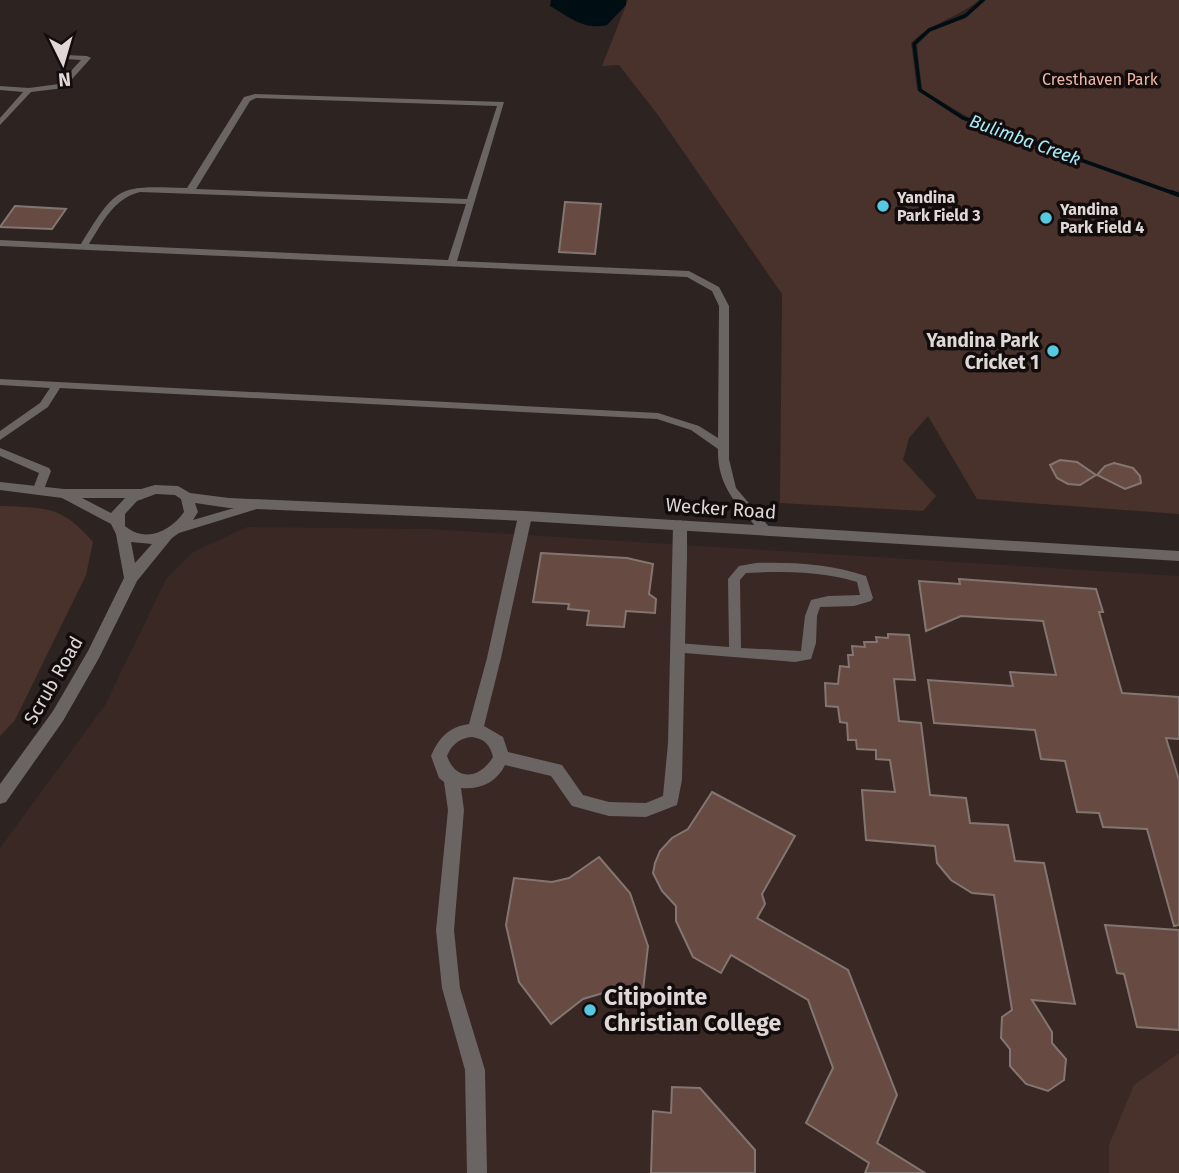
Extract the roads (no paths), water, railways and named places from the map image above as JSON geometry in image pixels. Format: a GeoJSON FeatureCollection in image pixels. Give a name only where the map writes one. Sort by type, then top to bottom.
{"type":"FeatureCollection","features":[{"type":"Feature","properties":{"kind":"street","name":"Wecker Road"},"geometry":{"type":"LineString","coordinates":[[0,486],[39,489],[64,495],[116,521]]}},
{"type":"Feature","properties":{"kind":"street","name":"Wecker Road"},"geometry":{"type":"LineString","coordinates":[[64,495],[168,489],[187,496],[260,505],[525,516],[1179,556]]}},
{"type":"Feature","properties":{"kind":"street"},"geometry":{"type":"LineString","coordinates":[[131,578],[124,534],[116,521],[124,505],[143,492]]}},
{"type":"Feature","properties":{"kind":"street"},"geometry":{"type":"LineString","coordinates":[[173,532],[191,512],[187,496]]}},
{"type":"Feature","properties":{"kind":"street","name":"Wecker Road"},"geometry":{"type":"LineString","coordinates":[[124,534],[143,540],[260,505]]}},
{"type":"Feature","properties":{"kind":"street"},"geometry":{"type":"LineString","coordinates":[[475,730],[500,637],[525,516]]}},
{"type":"Feature","properties":{"kind":"street"},"geometry":{"type":"LineString","coordinates":[[501,757],[556,770],[578,801],[609,809],[646,810],[671,800],[679,750],[677,648],[682,593],[680,525]]}},
{"type":"Feature","properties":{"kind":"street","name":"Scrub Road"},"geometry":{"type":"LineString","coordinates":[[0,797],[51,727],[94,654],[131,578],[173,532]]}},
{"type":"Feature","properties":{"kind":"street"},"geometry":{"type":"LineString","coordinates":[[475,730],[491,736],[497,742],[501,757],[492,774],[483,779],[462,782],[452,778],[440,765],[442,748],[455,734],[475,730]]}},
{"type":"Feature","properties":{"kind":"street"},"geometry":{"type":"LineString","coordinates":[[452,778],[456,810],[445,930],[451,988],[475,1070],[477,1173]]}},
{"type":"Feature","properties":{"kind":"lane"},"geometry":{"type":"LineString","coordinates":[[0,88],[29,90],[61,86],[87,58],[68,57]]}},
{"type":"Feature","properties":{"kind":"lane"},"geometry":{"type":"LineString","coordinates":[[0,123],[29,90]]}},
{"type":"Feature","properties":{"kind":"lane"},"geometry":{"type":"LineString","coordinates":[[190,191],[247,99],[255,96],[501,104],[452,262]]}},
{"type":"Feature","properties":{"kind":"lane"},"geometry":{"type":"LineString","coordinates":[[84,246],[112,201],[122,192],[140,189],[469,202]]}},
{"type":"Feature","properties":{"kind":"lane"},"geometry":{"type":"LineString","coordinates":[[0,243],[689,274],[716,289],[724,306],[723,447],[731,489],[766,531]]}},
{"type":"Feature","properties":{"kind":"lane"},"geometry":{"type":"LineString","coordinates":[[0,382],[658,416],[695,428],[723,447]]}},
{"type":"Feature","properties":{"kind":"lane"},"geometry":{"type":"LineString","coordinates":[[0,436],[44,405],[57,385]]}},
{"type":"Feature","properties":{"kind":"lane"},"geometry":{"type":"LineString","coordinates":[[0,452],[45,471],[39,489]]}},
{"type":"Feature","properties":{"kind":"lane"},"geometry":{"type":"LineString","coordinates":[[677,648],[795,657],[806,655],[810,648],[810,612],[815,603],[826,599],[858,601],[867,598],[862,579],[849,573],[760,567],[743,569],[734,579],[735,651]]}},
{"type":"Feature","properties":{"kind":"waterway","name":"Bulimba Creek"},"geometry":{"type":"LineString","coordinates":[[983,0],[965,16],[929,30],[914,44],[920,90],[963,118],[1176,194]]}},
{"type":"Feature","properties":{"kind":"waterway","name":"Bulimba Creek"},"geometry":{"type":"LineString","coordinates":[[1171,192],[1179,195]]}},
{"type":"Feature","properties":{"kind":"place","name":"Yandina Park Field 3"},"geometry":{"type":"Point","coordinates":[883,206]}},
{"type":"Feature","properties":{"kind":"place","name":"Yandina Park Field 4"},"geometry":{"type":"Point","coordinates":[1046,218]}},
{"type":"Feature","properties":{"kind":"place","name":"Yandina Park Cricket 1"},"geometry":{"type":"Point","coordinates":[1053,351]}},
{"type":"Feature","properties":{"kind":"place","name":"Citipointe Christian College"},"geometry":{"type":"Point","coordinates":[590,1010]}},
{"type":"Feature","properties":{"kind":"park label","name":"Cresthaven Park"},"geometry":{"type":"Point","coordinates":[1100,79]}}]}
